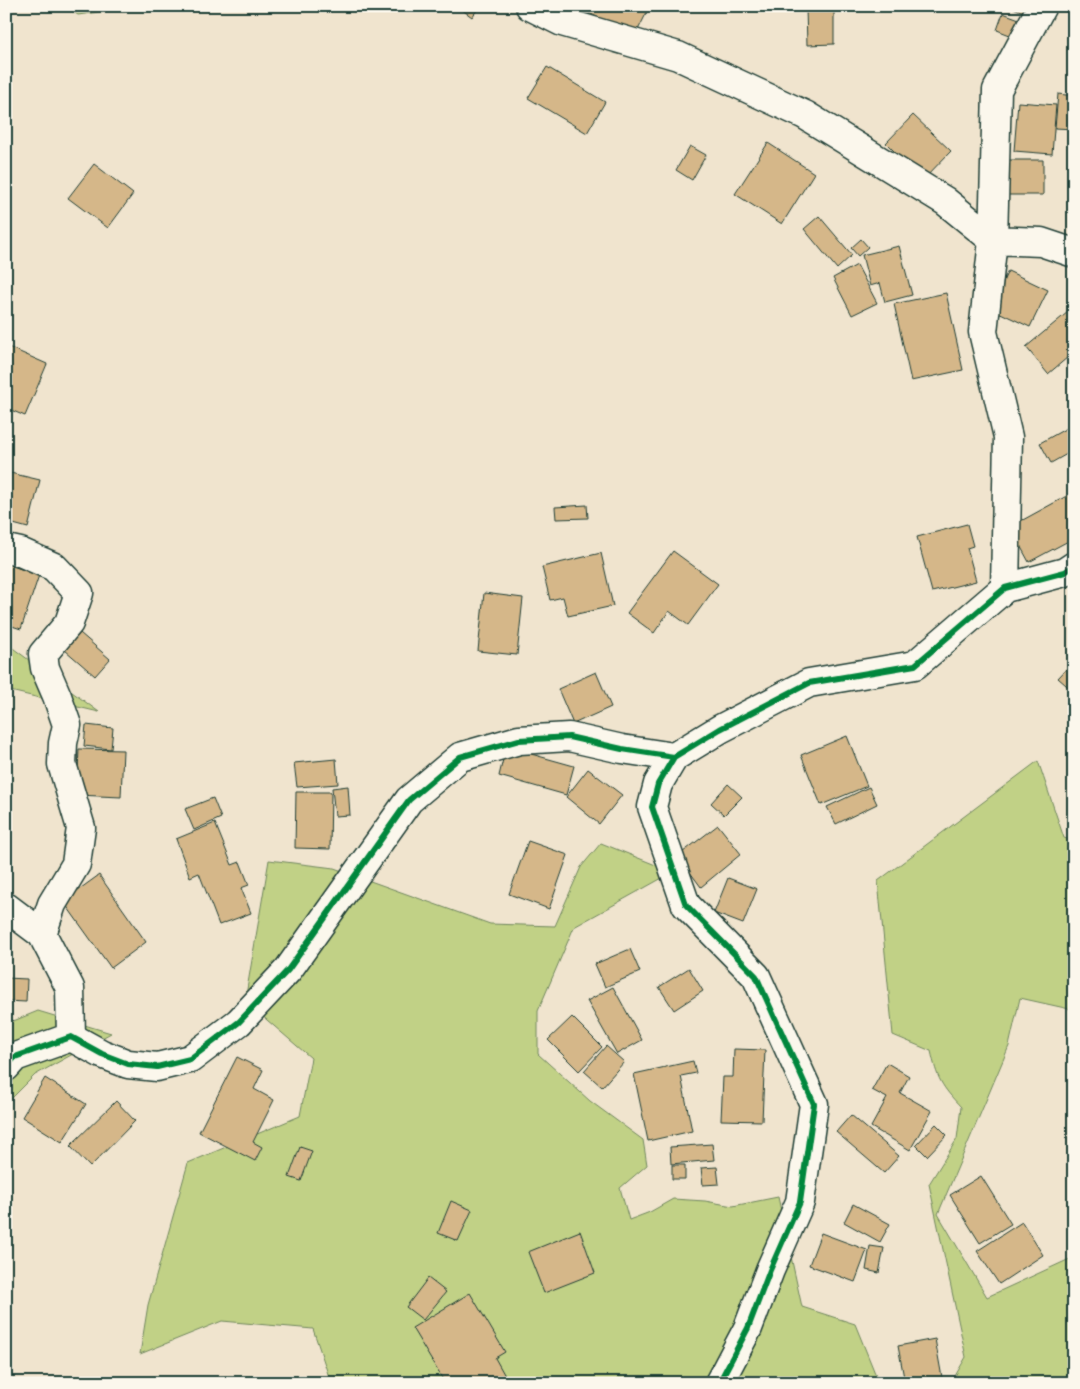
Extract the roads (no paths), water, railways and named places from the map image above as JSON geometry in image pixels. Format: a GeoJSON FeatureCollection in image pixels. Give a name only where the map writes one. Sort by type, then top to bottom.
{"type":"FeatureCollection","features":[{"type":"Feature","properties":{"kind":"street"},"geometry":{"type":"LineString","coordinates":[[530,6],[562,22],[678,56],[805,116],[946,201],[993,240],[1041,242],[1074,253]]}},
{"type":"Feature","properties":{"kind":"street"},"geometry":{"type":"LineString","coordinates":[[1006,588],[1008,437],[982,332],[993,240],[997,90],[1042,6]]}},
{"type":"Feature","properties":{"kind":"street"},"geometry":{"type":"LineString","coordinates":[[6,548],[54,567],[79,593],[69,623],[43,654],[44,668],[57,696],[67,725],[62,743],[62,764],[81,828],[76,864],[52,904],[42,934]]}},
{"type":"Feature","properties":{"kind":"street"},"geometry":{"type":"LineString","coordinates":[[719,1383],[748,1328],[770,1270],[800,1202],[814,1104],[756,976],[686,905],[652,807],[658,784],[674,757],[720,729],[809,683],[916,665],[1006,588],[1065,572],[1074,566]]}},
{"type":"Feature","properties":{"kind":"street"},"geometry":{"type":"LineString","coordinates":[[6,1067],[15,1057],[71,1037],[102,1054],[128,1064],[158,1067],[190,1059],[239,1022],[288,970],[409,800],[460,757],[519,740],[569,737],[622,749],[674,757]]}},
{"type":"Feature","properties":{"kind":"street"},"geometry":{"type":"LineString","coordinates":[[6,907],[42,934],[70,988],[71,1037]]}}]}
